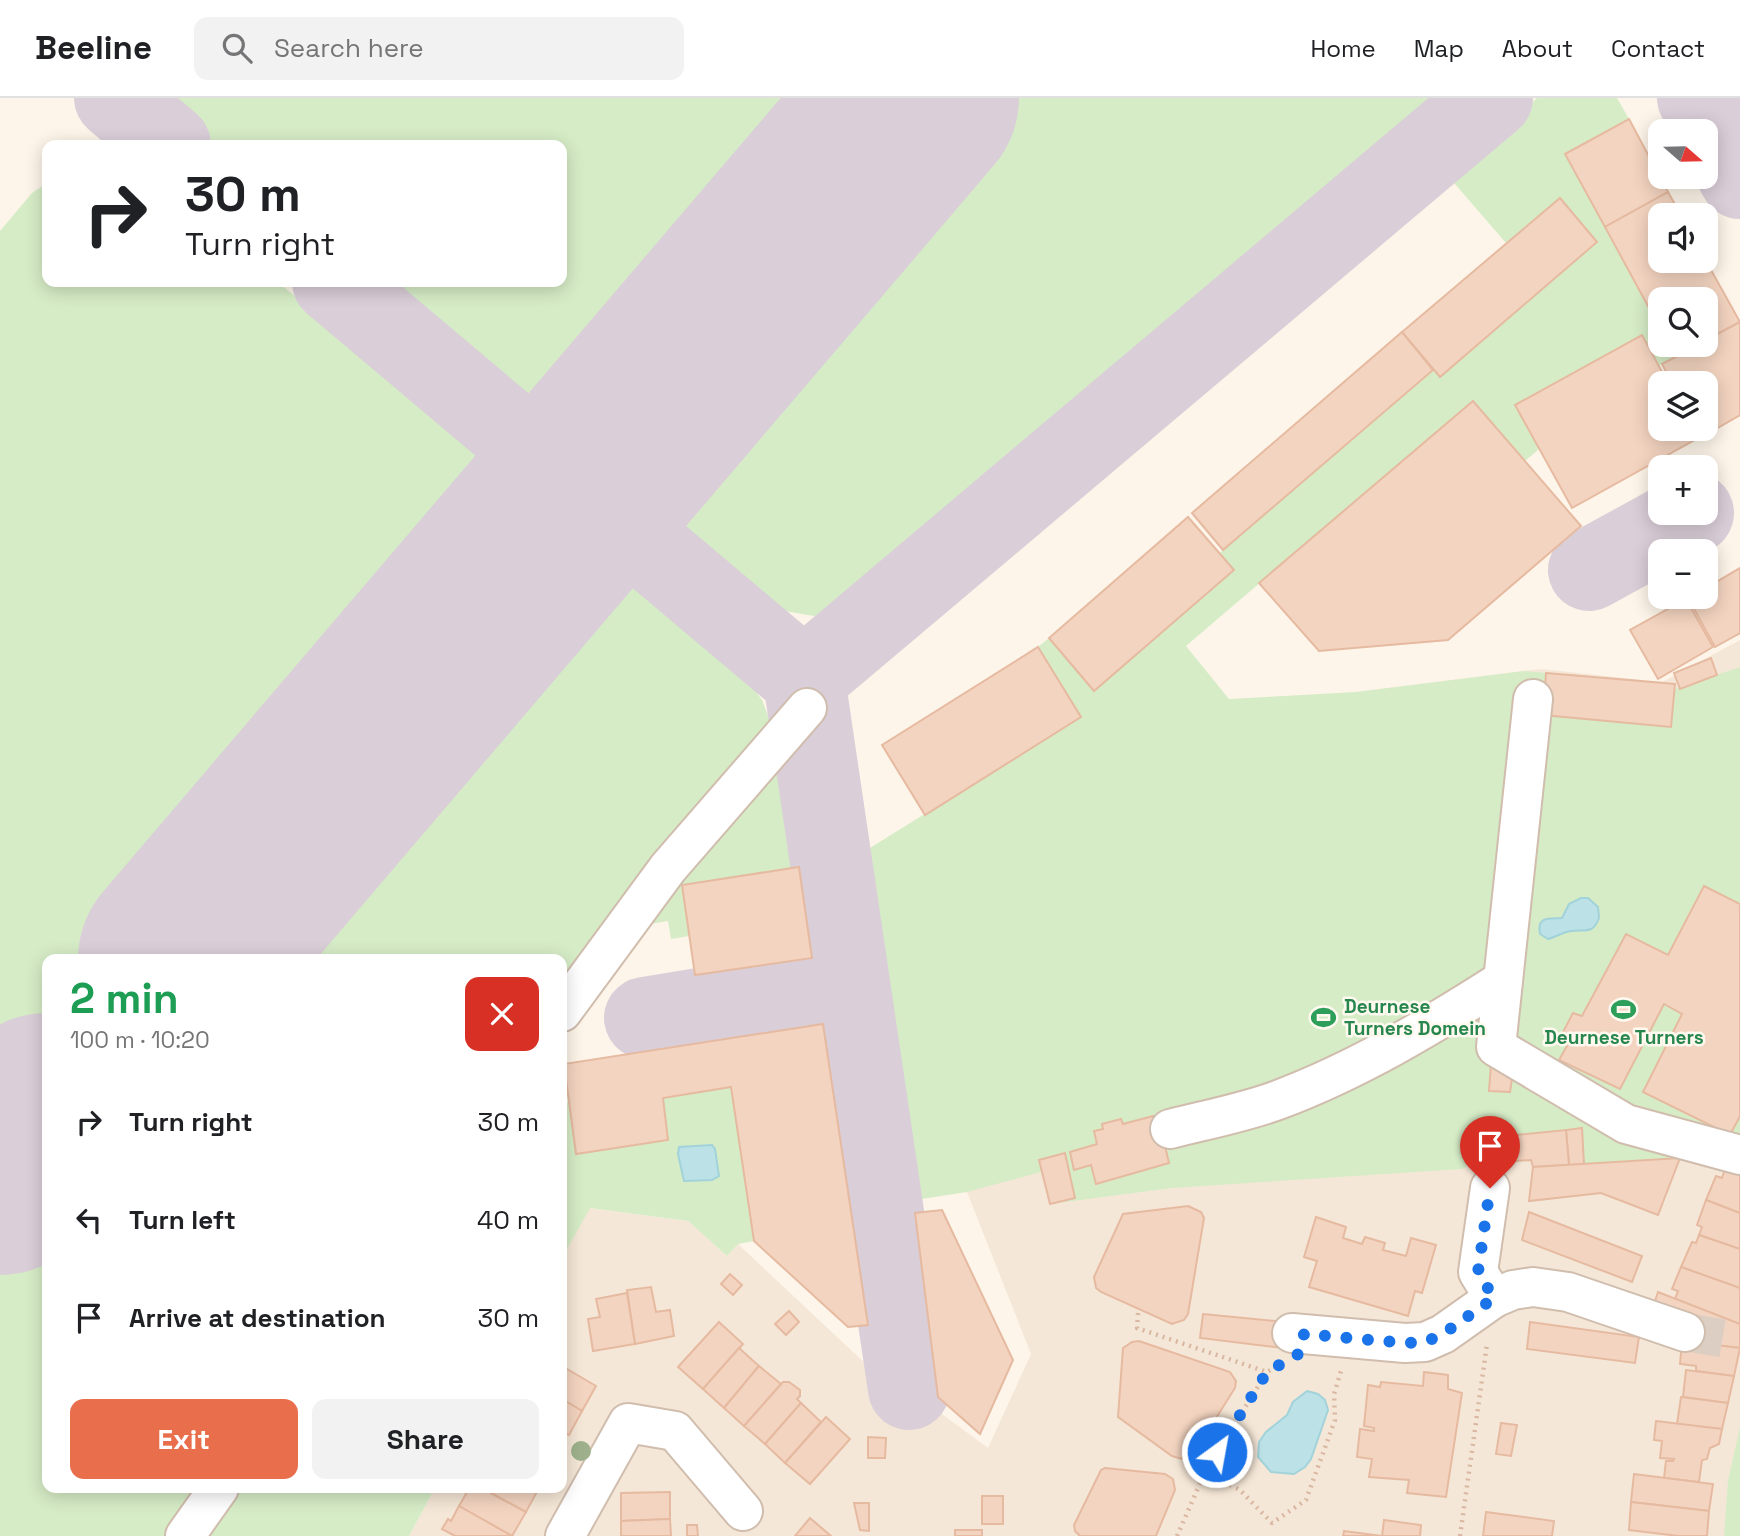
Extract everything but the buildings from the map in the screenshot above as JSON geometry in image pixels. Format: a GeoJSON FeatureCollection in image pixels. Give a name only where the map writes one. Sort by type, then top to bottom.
{"type":"FeatureCollection","features":[{"type":"Feature","properties":{"kind":"street"},"geometry":{"type":"LineString","coordinates":[[1533,699],[1496,1047],[1626,1124],[1740,1155]]}},
{"type":"Feature","properties":{"kind":"street"},"geometry":{"type":"LineString","coordinates":[[567,1005],[668,868],[807,708]]}},
{"type":"Feature","properties":{"kind":"street"},"geometry":{"type":"LineString","coordinates":[[1170,1129],[1276,1100],[1328,1078],[1392,1048],[1503,980]]}},
{"type":"Feature","properties":{"kind":"street"},"geometry":{"type":"LineString","coordinates":[[1490,1188],[1478,1272],[1494,1298]]}},
{"type":"Feature","properties":{"kind":"street"},"geometry":{"type":"LineString","coordinates":[[1298,1333],[1405,1343],[1425,1342],[1443,1334],[1494,1298],[1513,1290],[1547,1287],[1685,1332]]}},
{"type":"Feature","properties":{"kind":"street"},"geometry":{"type":"LineString","coordinates":[[565,1536],[628,1423],[675,1431],[743,1511]]}},
{"type":"Feature","properties":{"kind":"street"},"geometry":{"type":"LineString","coordinates":[[185,1536],[215,1493]]}},
{"type":"Feature","properties":{"kind":"path"},"geometry":{"type":"LineString","coordinates":[[1460,1536],[1494,1298]]}},
{"type":"Feature","properties":{"kind":"path"},"geometry":{"type":"LineString","coordinates":[[1138,1313],[1137,1328],[1267,1372]]}},
{"type":"Feature","properties":{"kind":"path"},"geometry":{"type":"LineString","coordinates":[[1177,1536],[1205,1472],[1267,1372],[1300,1353],[1298,1333]]}},
{"type":"Feature","properties":{"kind":"path"},"geometry":{"type":"LineString","coordinates":[[1205,1472],[1240,1490],[1272,1523],[1306,1500],[1335,1420],[1334,1394],[1352,1338]]}},
{"type":"Feature","properties":{"kind":"shaded area"},"geometry":{"type":"Polygon","coordinates":[[[1740,640],[1740,1536],[409,1536],[432,1493],[567,1493],[567,1249],[589,1208],[688,1221],[727,1256],[738,1244],[902,1398],[935,1409],[988,1448],[1031,1354],[967,1192],[1356,692],[1541,669],[1662,682],[1740,640]]]}},
{"type":"Feature","properties":{"kind":"green space"},"geometry":{"type":"Polygon","coordinates":[[[172,98],[1443,98],[849,610],[814,616],[785,611],[385,287],[567,287],[567,140],[205,140],[179,119],[172,98]]]}},
{"type":"Feature","properties":{"kind":"green space","name":"Deurnese Turners Domein"},"geometry":{"type":"Polygon","coordinates":[[[1537,98],[1617,98],[1629,119],[1565,154],[1648,306],[1648,347],[1642,336],[1515,405],[1539,449],[1525,461],[1473,401],[1186,646],[1229,699],[1356,692],[1524,671],[1546,673],[1543,714],[1671,726],[1675,689],[1740,667],[1740,1175],[1680,1158],[1533,1167],[1531,1160],[1471,1164],[1462,1169],[1172,1188],[1050,1204],[1041,1172],[967,1192],[909,1201],[857,856],[1081,717],[1038,647],[1049,638],[1094,690],[1223,550],[1433,370],[1440,377],[1597,242],[1560,198],[1506,243],[1448,176],[1537,98]]]}},
{"type":"Feature","properties":{"kind":"green space"},"geometry":{"type":"Polygon","coordinates":[[[42,186],[42,287],[284,287],[740,670],[762,700],[771,723],[567,985],[567,954],[42,954],[42,1493],[204,1493],[174,1536],[0,1536],[0,231],[32,193],[42,186]]]}},
{"type":"Feature","properties":{"kind":"green space","name":"Deurnese Turners Domein"},"geometry":{"type":"Polygon","coordinates":[[[1654,357],[1676,357],[1659,366],[1654,357]]]}},
{"type":"Feature","properties":{"kind":"green space"},"geometry":{"type":"Polygon","coordinates":[[[784,751],[799,867],[682,885],[689,936],[671,939],[668,921],[638,926],[784,751]]]}},
{"type":"Feature","properties":{"kind":"green space"},"geometry":{"type":"Polygon","coordinates":[[[731,1087],[754,1241],[738,1244],[727,1256],[688,1221],[590,1208],[567,1249],[567,1102],[577,1154],[667,1140],[663,1098],[731,1087]]]}},
{"type":"Feature","properties":{"kind":"green space"},"geometry":{"type":"Polygon","coordinates":[[[1740,1427],[1740,1536],[1724,1536],[1728,1481],[1740,1427]]]}},
{"type":"Feature","properties":{"kind":"green space"},"geometry":{"type":"Polygon","coordinates":[[[238,1493],[432,1493],[409,1536],[197,1536],[213,1512],[238,1493]]]}},
{"type":"Feature","properties":{"kind":"water"},"geometry":{"type":"Polygon","coordinates":[[[1581,898],[1588,898],[1598,907],[1599,918],[1594,927],[1548,939],[1540,934],[1542,921],[1562,918],[1569,904],[1581,898]]]}},
{"type":"Feature","properties":{"kind":"water"},"geometry":{"type":"Polygon","coordinates":[[[712,1145],[719,1176],[712,1180],[684,1181],[679,1147],[712,1145]]]}},
{"type":"Feature","properties":{"kind":"water"},"geometry":{"type":"Polygon","coordinates":[[[1307,1391],[1318,1394],[1325,1400],[1328,1410],[1311,1459],[1294,1474],[1271,1472],[1258,1457],[1259,1442],[1266,1432],[1287,1415],[1293,1402],[1307,1391]]]}},
{"type":"Feature","properties":{"kind":"taxiway"},"geometry":{"type":"LineString","coordinates":[[115,98],[164,140]]}},
{"type":"Feature","properties":{"kind":"taxiway"},"geometry":{"type":"LineString","coordinates":[[804,679],[1492,98]]}},
{"type":"Feature","properties":{"kind":"taxiway"},"geometry":{"type":"LineString","coordinates":[[1698,98],[1740,178]]}},
{"type":"Feature","properties":{"kind":"taxiway"},"geometry":{"type":"LineString","coordinates":[[339,287],[804,679],[909,1389]]}},
{"type":"Feature","properties":{"kind":"taxiway"},"geometry":{"type":"LineString","coordinates":[[1589,570],[1671,525]]}},
{"type":"Feature","properties":{"kind":"taxiway"},"geometry":{"type":"LineString","coordinates":[[645,1018],[848,985]]}},
{"type":"Feature","properties":{"kind":"runway"},"geometry":{"type":"LineString","coordinates":[[185,954],[916,98]]}},
{"type":"Feature","properties":{"kind":"runway"},"geometry":{"type":"LineString","coordinates":[[0,1172],[42,1122]]}},
{"type":"Feature","properties":{"kind":"tunnel"},"geometry":{"type":"LineString","coordinates":[[1685,1332],[1740,1341]]}},
{"type":"Feature","properties":{"kind":"place","name":"Deurnese Turners"},"geometry":{"type":"Point","coordinates":[1624,1009]}},
{"type":"Feature","properties":{"kind":"place","name":"Deurnese Turners Domein"},"geometry":{"type":"Point","coordinates":[1324,1017]}},
{"type":"Feature","properties":{"kind":"route"},"geometry":{"type":"LineString","coordinates":[[1217,1452],[1267,1372],[1300,1353],[1304,1334],[1405,1343],[1425,1342],[1443,1334],[1494,1298],[1478,1272],[1490,1188]]}}]}
